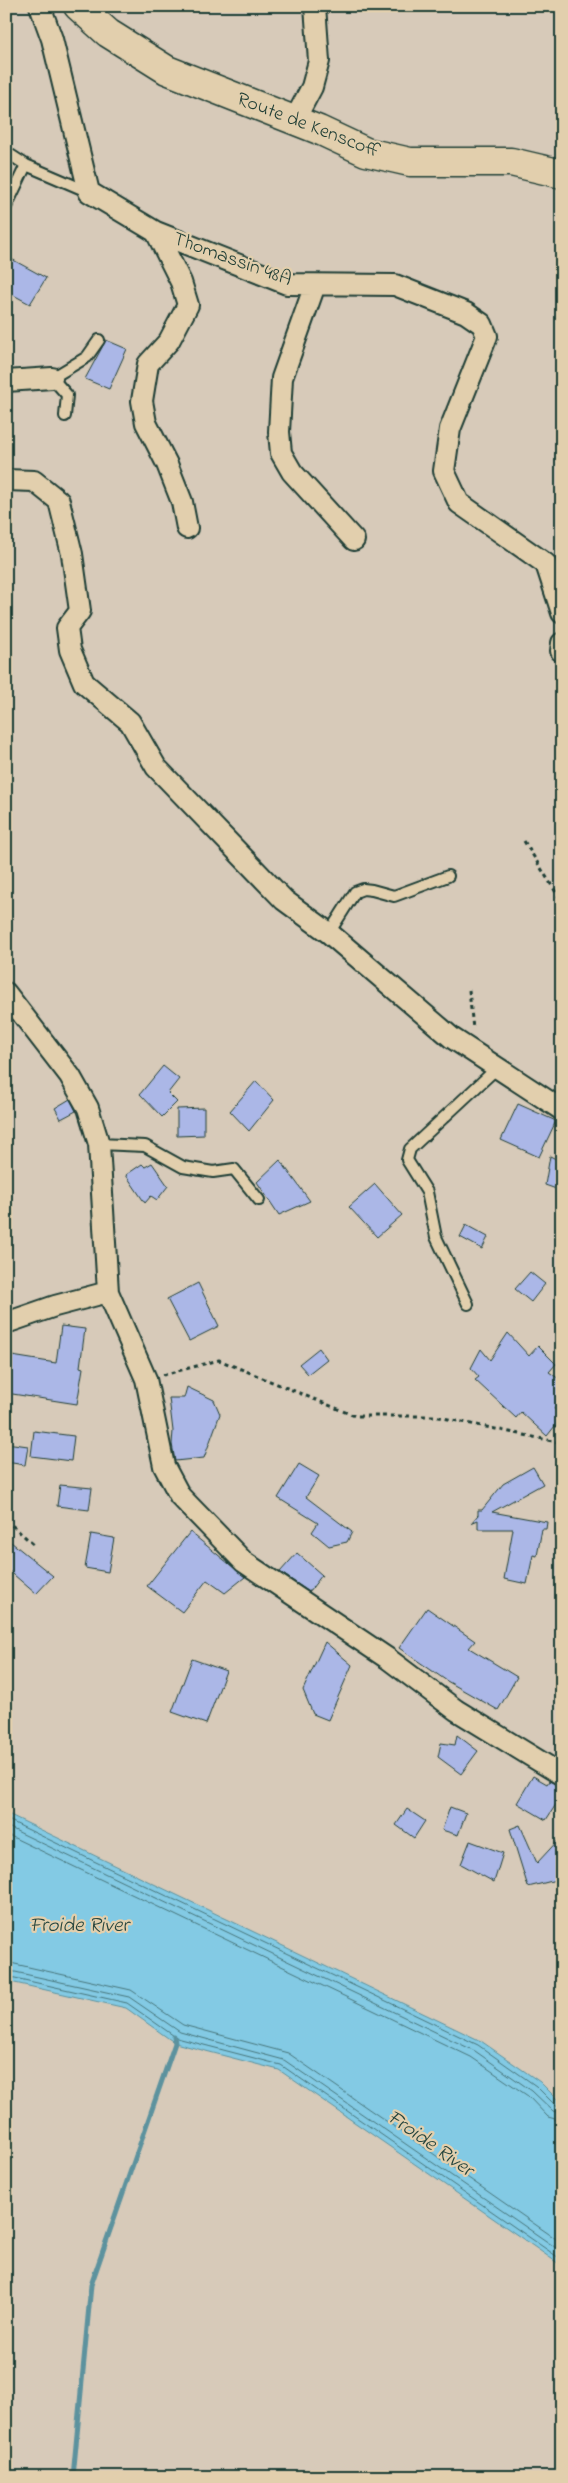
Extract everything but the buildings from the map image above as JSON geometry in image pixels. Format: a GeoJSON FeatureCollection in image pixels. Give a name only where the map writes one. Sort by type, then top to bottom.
{"type":"FeatureCollection","features":[{"type":"Feature","properties":{"kind":"main road","name":"Route de Kenscoff"},"geometry":{"type":"LineString","coordinates":[[78,6],[108,33],[167,70],[319,130],[366,152],[410,162],[511,162],[562,174]]}},
{"type":"Feature","properties":{"kind":"street"},"geometry":{"type":"LineString","coordinates":[[40,6],[52,39],[89,192]]}},
{"type":"Feature","properties":{"kind":"street"},"geometry":{"type":"LineString","coordinates":[[294,121],[312,87],[319,61],[315,6]]}},
{"type":"Feature","properties":{"kind":"street","name":"Thomassin 48A"},"geometry":{"type":"LineString","coordinates":[[89,192],[156,232],[287,284],[395,285],[466,313],[482,324],[487,336],[450,429],[444,471],[459,503],[546,564],[562,613]]}},
{"type":"Feature","properties":{"kind":"street"},"geometry":{"type":"LineString","coordinates":[[156,232],[181,282],[188,306],[169,340],[148,364],[142,401],[146,422],[167,464],[182,502],[187,528]]}},
{"type":"Feature","properties":{"kind":"street"},"geometry":{"type":"LineString","coordinates":[[315,285],[282,378],[279,432],[281,453],[292,472],[354,540]]}},
{"type":"Feature","properties":{"kind":"street"},"geometry":{"type":"LineString","coordinates":[[6,381],[52,378]]}},
{"type":"Feature","properties":{"kind":"street"},"geometry":{"type":"LineString","coordinates":[[6,480],[34,481],[59,501],[72,554],[80,611],[67,628],[70,650],[84,683],[130,722],[156,767],[284,900],[329,934],[452,1038],[562,1110]]}},
{"type":"Feature","properties":{"kind":"street"},"geometry":{"type":"LineString","coordinates":[[561,651],[562,643]]}},
{"type":"Feature","properties":{"kind":"street"},"geometry":{"type":"LineString","coordinates":[[6,993],[70,1076],[88,1108],[99,1144],[108,1292],[146,1379],[164,1466],[180,1496],[244,1562],[387,1658],[456,1710],[562,1775]]}},
{"type":"Feature","properties":{"kind":"street"},"geometry":{"type":"LineString","coordinates":[[6,1322],[55,1306],[108,1292]]}},
{"type":"Feature","properties":{"kind":"lane"},"geometry":{"type":"LineString","coordinates":[[6,152],[26,165],[89,192]]}},
{"type":"Feature","properties":{"kind":"lane"},"geometry":{"type":"LineString","coordinates":[[6,207],[26,165]]}},
{"type":"Feature","properties":{"kind":"lane"},"geometry":{"type":"LineString","coordinates":[[65,416],[67,395],[52,378],[87,357],[99,340]]}},
{"type":"Feature","properties":{"kind":"lane"},"geometry":{"type":"LineString","coordinates":[[329,934],[356,892],[363,889],[394,896],[448,876]]}},
{"type":"Feature","properties":{"kind":"lane"},"geometry":{"type":"LineString","coordinates":[[468,1304],[436,1237],[427,1192],[407,1160],[410,1149],[497,1068]]}},
{"type":"Feature","properties":{"kind":"lane"},"geometry":{"type":"LineString","coordinates":[[99,1144],[145,1146],[183,1166],[213,1172],[234,1169],[259,1200]]}},
{"type":"Feature","properties":{"kind":"path"},"geometry":{"type":"LineString","coordinates":[[524,841],[562,902]]}},
{"type":"Feature","properties":{"kind":"path"},"geometry":{"type":"LineString","coordinates":[[469,990],[476,1054]]}},
{"type":"Feature","properties":{"kind":"path"},"geometry":{"type":"LineString","coordinates":[[146,1379],[219,1360],[355,1416],[434,1416],[562,1443]]}},
{"type":"Feature","properties":{"kind":"path"},"geometry":{"type":"LineString","coordinates":[[6,1520],[34,1544]]}},
{"type":"Feature","properties":{"kind":"water","name":"Froide River"},"geometry":{"type":"Polygon","coordinates":[[[6,1813],[481,2041],[540,2082],[562,2104],[562,2266],[279,2070],[175,2043],[126,2008],[6,1981],[6,1813]]]}},
{"type":"Feature","properties":{"kind":"waterway"},"geometry":{"type":"LineString","coordinates":[[73,2477],[91,2285],[175,2043],[174,2037]]}}]}
